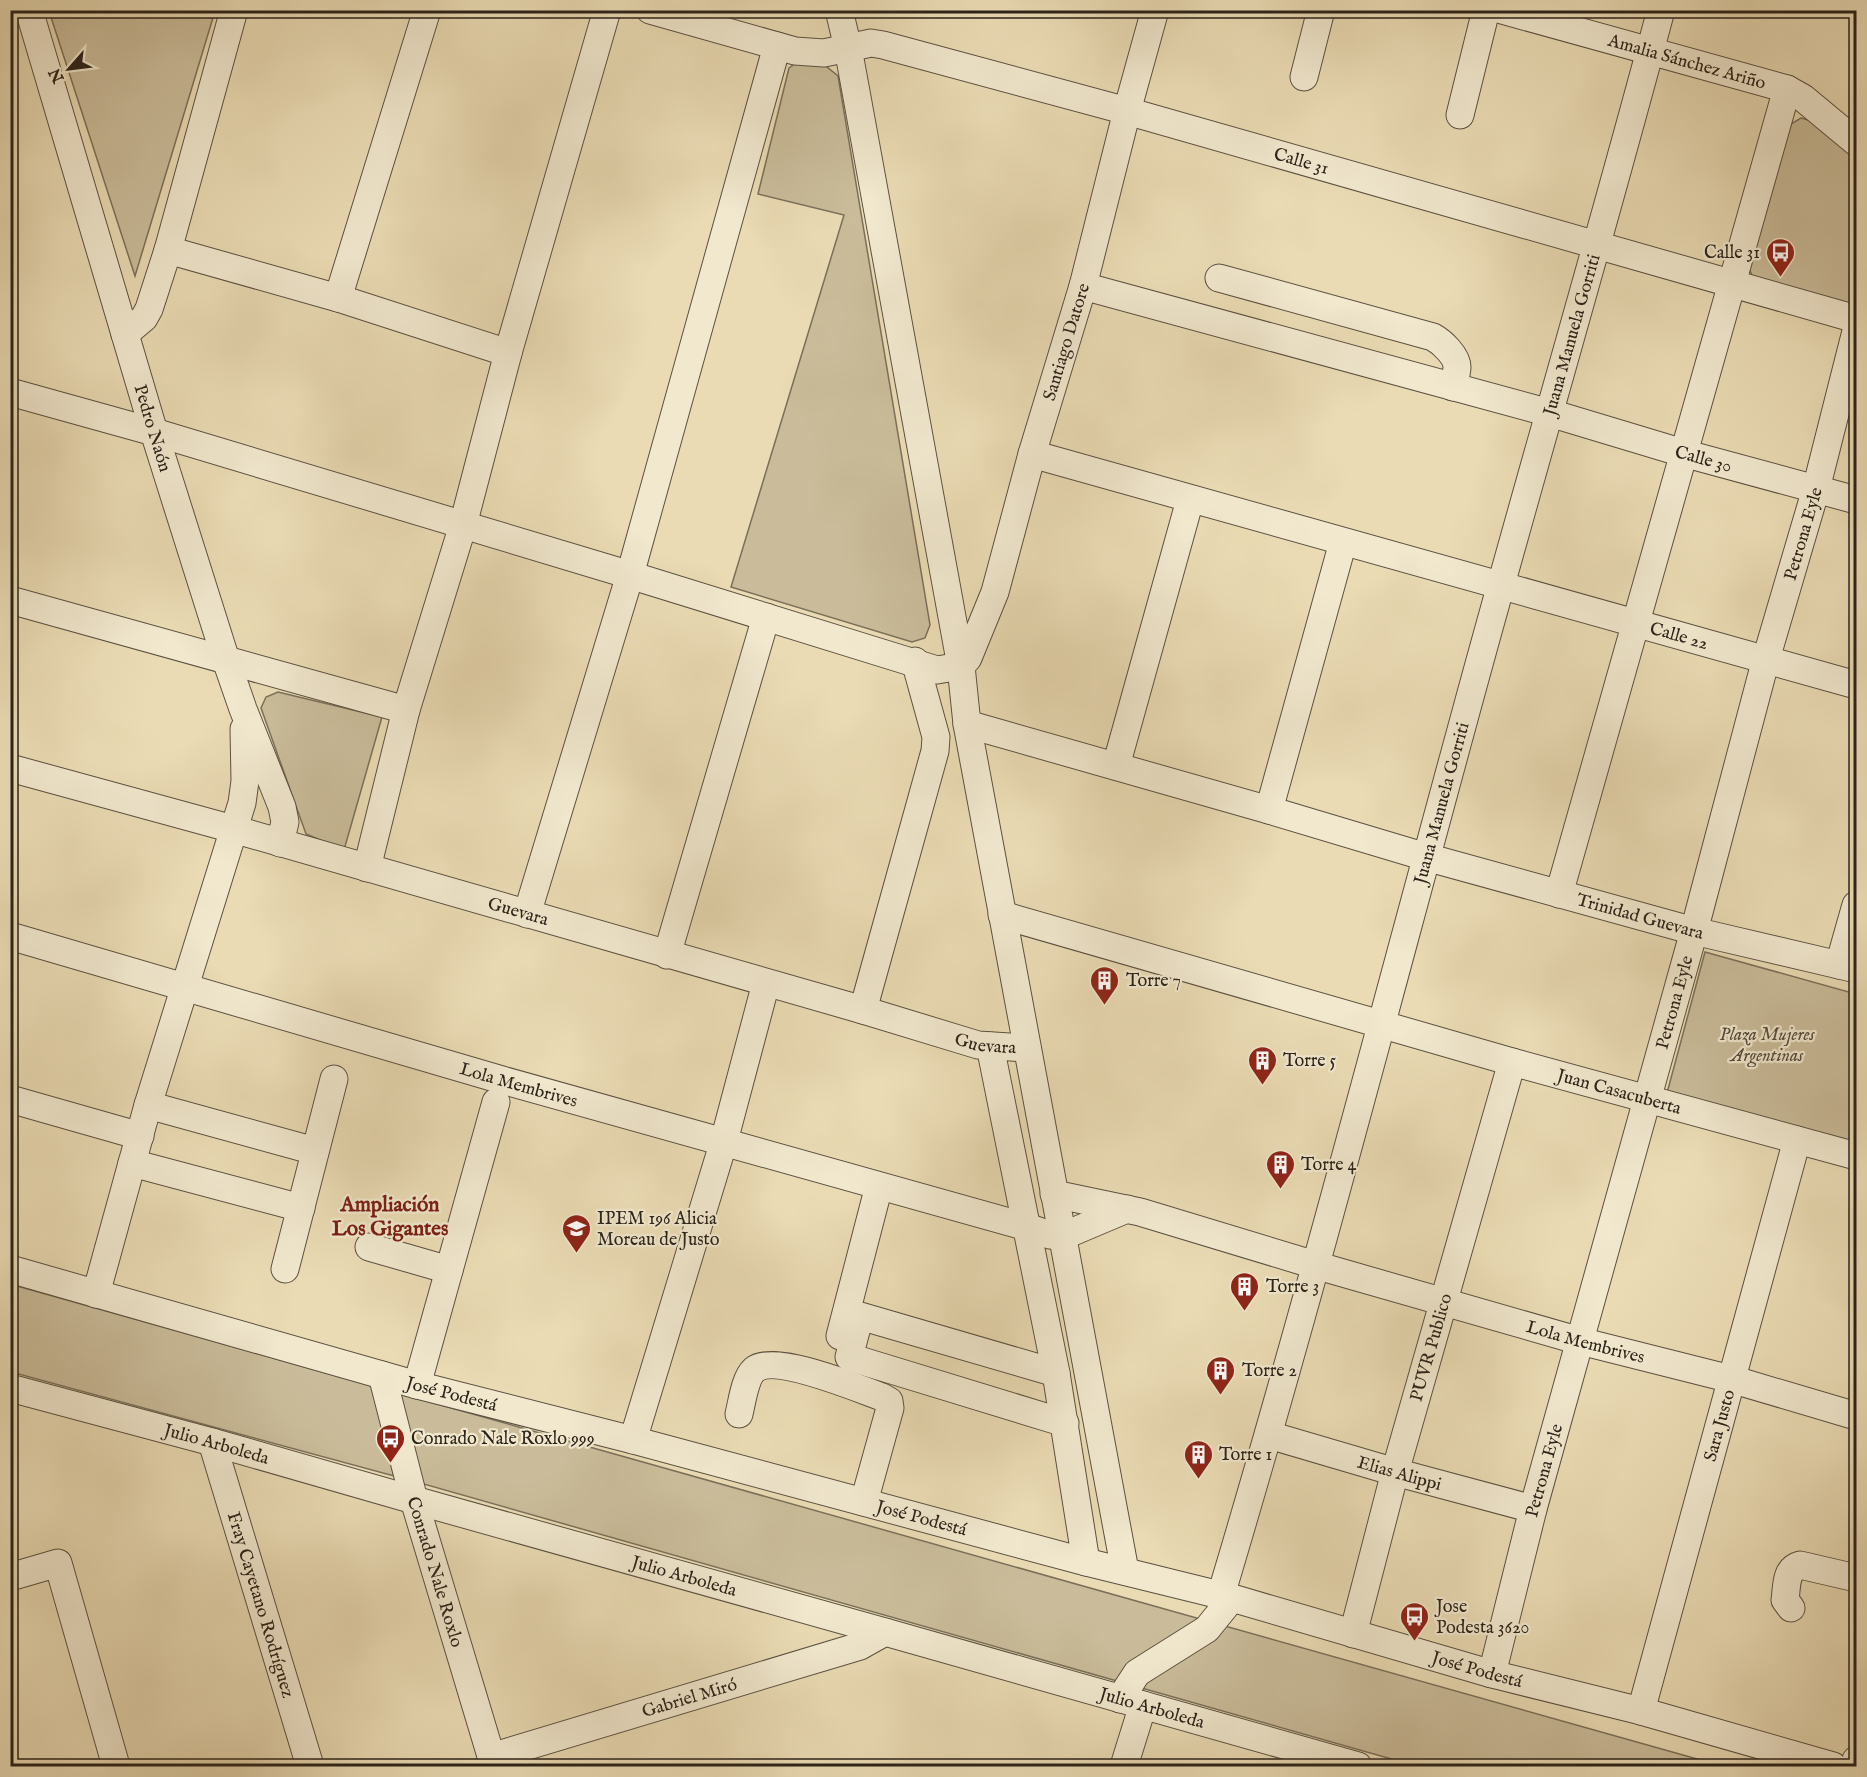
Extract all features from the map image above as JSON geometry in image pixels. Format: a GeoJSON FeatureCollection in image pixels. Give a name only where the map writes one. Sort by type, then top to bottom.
{"type":"FeatureCollection","features":[{"type":"Feature","properties":{"kind":"street","name":"Pedro Naón"},"geometry":{"type":"LineString","coordinates":[[29,10],[154,432],[226,660],[282,807],[285,822],[280,843]]}},
{"type":"Feature","properties":{"kind":"street"},"geometry":{"type":"LineString","coordinates":[[125,334],[144,318],[168,250],[234,10]]}},
{"type":"Feature","properties":{"kind":"street"},"geometry":{"type":"LineString","coordinates":[[338,298],[427,10]]}},
{"type":"Feature","properties":{"kind":"street"},"geometry":{"type":"LineString","coordinates":[[367,868],[406,710],[463,525],[508,353],[607,10]]}},
{"type":"Feature","properties":{"kind":"street","name":"Calle 31"},"geometry":{"type":"LineString","coordinates":[[650,10],[777,46],[810,53],[824,53],[871,44],[883,45],[1127,111],[1857,319]]}},
{"type":"Feature","properties":{"kind":"street"},"geometry":{"type":"LineString","coordinates":[[839,10],[848,48],[961,666],[967,724],[1125,1571]]}},
{"type":"Feature","properties":{"kind":"street","name":"Santiago Datore"},"geometry":{"type":"LineString","coordinates":[[961,666],[968,658],[995,592],[1032,454],[1083,286],[1155,10]]}},
{"type":"Feature","properties":{"kind":"street"},"geometry":{"type":"LineString","coordinates":[[1304,77],[1321,10]]}},
{"type":"Feature","properties":{"kind":"street"},"geometry":{"type":"LineString","coordinates":[[1460,115],[1486,10]]}},
{"type":"Feature","properties":{"kind":"street","name":"Amalia Sánchez Ariño"},"geometry":{"type":"LineString","coordinates":[[1502,10],[1787,89],[1803,98],[1857,142]]}},
{"type":"Feature","properties":{"kind":"street","name":"Juana Manuela Gorriti"},"geometry":{"type":"LineString","coordinates":[[1226,1597],[1383,1024],[1426,857],[1598,244],[1661,10]]}},
{"type":"Feature","properties":{"kind":"street"},"geometry":{"type":"LineString","coordinates":[[527,914],[630,575],[777,46]]}},
{"type":"Feature","properties":{"kind":"street"},"geometry":{"type":"LineString","coordinates":[[1559,894],[1787,89]]}},
{"type":"Feature","properties":{"kind":"street"},"geometry":{"type":"LineString","coordinates":[[168,250],[338,298],[508,353]]}},
{"type":"Feature","properties":{"kind":"street"},"geometry":{"type":"LineString","coordinates":[[1219,278],[1433,337],[1441,341],[1455,360],[1457,366],[1453,387]]}},
{"type":"Feature","properties":{"kind":"street","name":"Calle 30"},"geometry":{"type":"LineString","coordinates":[[1083,286],[1550,413],[1683,453],[1857,500]]}},
{"type":"Feature","properties":{"kind":"street","name":"Petrona Eyle"},"geometry":{"type":"LineString","coordinates":[[1492,1674],[1533,1509],[1694,931],[1766,659],[1816,489],[1857,331]]}},
{"type":"Feature","properties":{"kind":"street"},"geometry":{"type":"LineString","coordinates":[[10,392],[154,432],[766,616],[937,670],[961,666]]}},
{"type":"Feature","properties":{"kind":"street","name":"Calle 22"},"geometry":{"type":"LineString","coordinates":[[1032,454],[1857,685]]}},
{"type":"Feature","properties":{"kind":"street"},"geometry":{"type":"LineString","coordinates":[[1116,766],[1191,500]]}},
{"type":"Feature","properties":{"kind":"street"},"geometry":{"type":"LineString","coordinates":[[1269,810],[1343,542]]}},
{"type":"Feature","properties":{"kind":"street"},"geometry":{"type":"LineString","coordinates":[[10,600],[406,710]]}},
{"type":"Feature","properties":{"kind":"street"},"geometry":{"type":"LineString","coordinates":[[667,955],[766,616]]}},
{"type":"Feature","properties":{"kind":"street"},"geometry":{"type":"LineString","coordinates":[[863,1010],[935,751],[936,737],[915,662]]}},
{"type":"Feature","properties":{"kind":"street"},"geometry":{"type":"LineString","coordinates":[[96,1294],[148,1105],[242,803],[246,781],[243,709]]}},
{"type":"Feature","properties":{"kind":"street","name":"Trinidad Guevara"},"geometry":{"type":"LineString","coordinates":[[967,724],[1559,894],[1694,931],[1848,967]]}},
{"type":"Feature","properties":{"kind":"street","name":"Guevara"},"geometry":{"type":"LineString","coordinates":[[10,768],[233,829],[978,1045],[1027,1048]]}},
{"type":"Feature","properties":{"kind":"street"},"geometry":{"type":"LineString","coordinates":[[1848,967],[1857,905]]}},
{"type":"Feature","properties":{"kind":"street","name":"Juan Casacuberta"},"geometry":{"type":"LineString","coordinates":[[1002,915],[1512,1062],[1857,1156]]}},
{"type":"Feature","properties":{"kind":"street","name":"Lola Membrives"},"geometry":{"type":"LineString","coordinates":[[10,936],[502,1080],[1050,1235],[1063,1236]]}},
{"type":"Feature","properties":{"kind":"street"},"geometry":{"type":"LineString","coordinates":[[633,1440],[723,1141],[766,983]]}},
{"type":"Feature","properties":{"kind":"street"},"geometry":{"type":"LineString","coordinates":[[990,1046],[1056,1373],[1086,1562]]}},
{"type":"Feature","properties":{"kind":"street","name":"PUVR Publico"},"geometry":{"type":"LineString","coordinates":[[1353,1634],[1395,1472],[1512,1062]]}},
{"type":"Feature","properties":{"kind":"street"},"geometry":{"type":"LineString","coordinates":[[285,1269],[334,1079]]}},
{"type":"Feature","properties":{"kind":"street"},"geometry":{"type":"LineString","coordinates":[[10,1099],[140,1136]]}},
{"type":"Feature","properties":{"kind":"street"},"geometry":{"type":"LineString","coordinates":[[417,1385],[496,1102]]}},
{"type":"Feature","properties":{"kind":"street"},"geometry":{"type":"LineString","coordinates":[[148,1105],[315,1151]]}},
{"type":"Feature","properties":{"kind":"street","name":"Sara Justo"},"geometry":{"type":"LineString","coordinates":[[1641,1711],[1797,1140]]}},
{"type":"Feature","properties":{"kind":"street"},"geometry":{"type":"LineString","coordinates":[[132,1163],[301,1208]]}},
{"type":"Feature","properties":{"kind":"street"},"geometry":{"type":"LineString","coordinates":[[829,1378],[879,1186]]}},
{"type":"Feature","properties":{"kind":"street","name":"Lola Membrives"},"geometry":{"type":"LineString","coordinates":[[1054,1194],[1127,1209],[1580,1341],[1731,1378],[1857,1416]]}},
{"type":"Feature","properties":{"kind":"street"},"geometry":{"type":"LineString","coordinates":[[1063,1236],[1127,1209]]}},
{"type":"Feature","properties":{"kind":"street"},"geometry":{"type":"LineString","coordinates":[[369,1247],[449,1270]]}},
{"type":"Feature","properties":{"kind":"street","name":"José Podestá"},"geometry":{"type":"LineString","coordinates":[[10,1269],[382,1376],[1226,1597],[1492,1674],[1641,1711],[1833,1767]]}},
{"type":"Feature","properties":{"kind":"street"},"geometry":{"type":"LineString","coordinates":[[1056,1373],[860,1316],[849,1357],[1065,1423]]}},
{"type":"Feature","properties":{"kind":"street"},"geometry":{"type":"LineString","coordinates":[[739,1414],[748,1378],[753,1371],[764,1365],[782,1365],[829,1378],[889,1401],[890,1408],[864,1502]]}},
{"type":"Feature","properties":{"kind":"street","name":"Conrado Nale Roxlo"},"geometry":{"type":"LineString","coordinates":[[382,1376],[414,1500],[492,1762]]}},
{"type":"Feature","properties":{"kind":"street","name":"Julio Arboleda"},"geometry":{"type":"LineString","coordinates":[[10,1388],[212,1442],[1131,1702],[1302,1759],[1358,1767]]}},
{"type":"Feature","properties":{"kind":"street","name":"Elias Alippi"},"geometry":{"type":"LineString","coordinates":[[1269,1435],[1533,1509]]}},
{"type":"Feature","properties":{"kind":"street","name":"Fray Cayetano Rodríguez"},"geometry":{"type":"LineString","coordinates":[[212,1442],[310,1767]]}},
{"type":"Feature","properties":{"kind":"street"},"geometry":{"type":"LineString","coordinates":[[10,1577],[58,1563],[116,1767]]}},
{"type":"Feature","properties":{"kind":"street"},"geometry":{"type":"LineString","coordinates":[[1791,1608],[1785,1600],[1789,1571],[1793,1567],[1800,1565],[1857,1578]]}},
{"type":"Feature","properties":{"kind":"street"},"geometry":{"type":"LineString","coordinates":[[1124,1767],[1131,1702],[1137,1674],[1207,1629],[1226,1597]]}},
{"type":"Feature","properties":{"kind":"street","name":"Gabriel Miró"},"geometry":{"type":"LineString","coordinates":[[492,1762],[860,1646],[885,1632]]}},
{"type":"Feature","properties":{"kind":"street"},"geometry":{"type":"LineString","coordinates":[[1855,1767],[1857,1760]]}},
{"type":"Feature","properties":{"kind":"green space"},"geometry":{"type":"Polygon","coordinates":[[[49,11],[215,11],[135,276],[49,11]]]}},
{"type":"Feature","properties":{"kind":"green space"},"geometry":{"type":"Polygon","coordinates":[[[799,61],[822,63],[838,76],[930,625],[925,638],[912,642],[731,587],[844,215],[758,194],[789,68],[799,61]]]}},
{"type":"Feature","properties":{"kind":"green space"},"geometry":{"type":"Polygon","coordinates":[[[1801,118],[1815,122],[1856,157],[1856,307],[1753,278],[1749,268],[1791,124],[1801,118]]]}},
{"type":"Feature","properties":{"kind":"green space"},"geometry":{"type":"Polygon","coordinates":[[[278,692],[382,717],[344,850],[306,834],[261,708],[266,697],[278,692]]]}},
{"type":"Feature","properties":{"kind":"green space","name":"Plaza Mujeres Argentinas"},"geometry":{"type":"Polygon","coordinates":[[[1705,952],[1856,994],[1856,1145],[1667,1093],[1705,952]]]}},
{"type":"Feature","properties":{"kind":"green space"},"geometry":{"type":"Polygon","coordinates":[[[10,1284],[372,1386],[394,1476],[11,1372],[10,1284]]]}},
{"type":"Feature","properties":{"kind":"green space"},"geometry":{"type":"Polygon","coordinates":[[[398,1393],[1722,1766],[1416,1766],[420,1483],[398,1393]]]}},
{"type":"Feature","properties":{"kind":"place","name":"Calle 31"},"geometry":{"type":"Point","coordinates":[1781,278]}},
{"type":"Feature","properties":{"kind":"place","name":"Torre 7"},"geometry":{"type":"Point","coordinates":[1105,1006]}},
{"type":"Feature","properties":{"kind":"place","name":"Torre 5"},"geometry":{"type":"Point","coordinates":[1262,1086]}},
{"type":"Feature","properties":{"kind":"place","name":"Torre 4"},"geometry":{"type":"Point","coordinates":[1280,1190]}},
{"type":"Feature","properties":{"kind":"place","name":"IPEM 196 Alicia Moreau de Justo"},"geometry":{"type":"Point","coordinates":[576,1254]}},
{"type":"Feature","properties":{"kind":"place","name":"Torre 3"},"geometry":{"type":"Point","coordinates":[1245,1312]}},
{"type":"Feature","properties":{"kind":"place","name":"Torre 2"},"geometry":{"type":"Point","coordinates":[1221,1396]}},
{"type":"Feature","properties":{"kind":"place","name":"Conrado Nale Roxlo 999"},"geometry":{"type":"Point","coordinates":[390,1464]}},
{"type":"Feature","properties":{"kind":"place","name":"Torre 1"},"geometry":{"type":"Point","coordinates":[1198,1480]}},
{"type":"Feature","properties":{"kind":"place","name":"Jose Podesta 3620"},"geometry":{"type":"Point","coordinates":[1415,1642]}},
{"type":"Feature","properties":{"kind":"district","name":"Ampliación Los Gigantes"},"geometry":{"type":"Point","coordinates":[390,1216]}}]}
